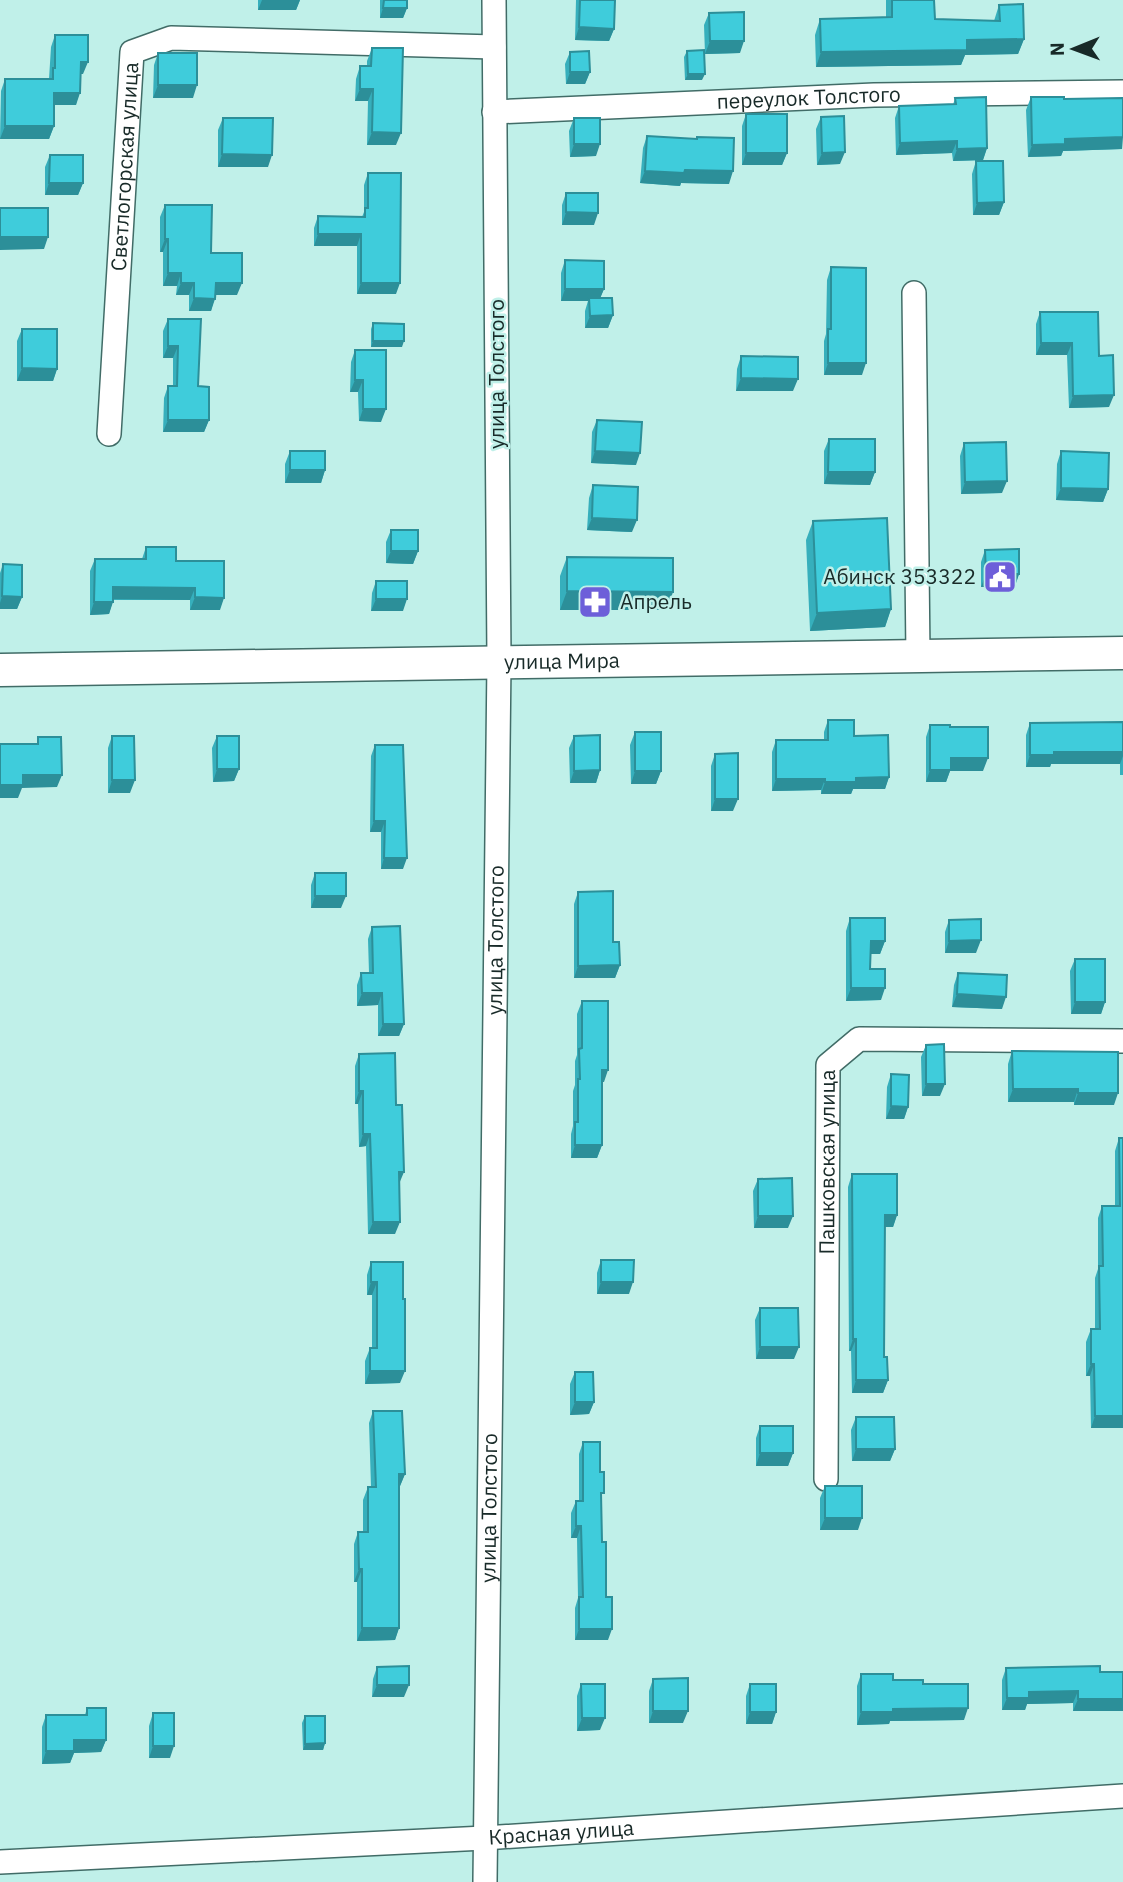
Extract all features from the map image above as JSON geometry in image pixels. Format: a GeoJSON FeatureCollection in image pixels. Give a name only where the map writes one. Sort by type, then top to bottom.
{"type":"FeatureCollection","features":[{"type":"Feature","properties":{"kind":"main road","name":"улица Мира"},"geometry":{"type":"LineString","coordinates":[[0,670],[1123,653]]}},
{"type":"Feature","properties":{"kind":"street","name":"улица Толстого"},"geometry":{"type":"LineString","coordinates":[[485,1882],[499,661],[494,0]]}},
{"type":"Feature","properties":{"kind":"street","name":"Светлогорская улица"},"geometry":{"type":"LineString","coordinates":[[108,434],[132,52],[171,38],[494,47]]}},
{"type":"Feature","properties":{"kind":"street","name":"переулок Толстого"},"geometry":{"type":"LineString","coordinates":[[494,112],[874,95],[1123,92]]}},
{"type":"Feature","properties":{"kind":"street"},"geometry":{"type":"LineString","coordinates":[[914,293],[918,656]]}},
{"type":"Feature","properties":{"kind":"street","name":"Пашковская улица"},"geometry":{"type":"LineString","coordinates":[[826,1479],[828,1065],[859,1039],[1123,1041]]}},
{"type":"Feature","properties":{"kind":"street","name":"Красная улица"},"geometry":{"type":"LineString","coordinates":[[0,1862],[484,1838],[1123,1796]]}},
{"type":"Feature","properties":{"kind":"building"},"geometry":{"type":"Polygon","coordinates":[[[384,0],[407,0],[407,8],[383,8],[384,0]]]}},
{"type":"Feature","properties":{"kind":"building"},"geometry":{"type":"Polygon","coordinates":[[[580,0],[615,0],[614,29],[579,27],[580,0]]]}},
{"type":"Feature","properties":{"kind":"building"},"geometry":{"type":"Polygon","coordinates":[[[892,0],[934,0],[935,19],[1000,21],[999,5],[1023,4],[1024,39],[967,40],[967,50],[821,52],[820,19],[892,17],[892,0]]]}},
{"type":"Feature","properties":{"kind":"building"},"geometry":{"type":"Polygon","coordinates":[[[744,12],[744,41],[710,41],[709,13],[744,12]]]}},
{"type":"Feature","properties":{"kind":"building"},"geometry":{"type":"Polygon","coordinates":[[[55,35],[88,35],[88,62],[81,62],[80,93],[54,93],[54,126],[5,126],[5,79],[53,79],[55,35]]]}},
{"type":"Feature","properties":{"kind":"building"},"geometry":{"type":"Polygon","coordinates":[[[372,48],[403,48],[401,133],[372,132],[373,89],[360,89],[360,66],[371,66],[372,48]]]}},
{"type":"Feature","properties":{"kind":"building"},"geometry":{"type":"Polygon","coordinates":[[[704,50],[705,74],[688,74],[687,51],[704,50]]]}},
{"type":"Feature","properties":{"kind":"building"},"geometry":{"type":"Polygon","coordinates":[[[589,51],[590,72],[570,72],[570,52],[589,51]]]}},
{"type":"Feature","properties":{"kind":"building"},"geometry":{"type":"Polygon","coordinates":[[[158,53],[197,53],[197,85],[158,85],[158,53]]]}},
{"type":"Feature","properties":{"kind":"building"},"geometry":{"type":"Polygon","coordinates":[[[986,97],[987,148],[957,149],[957,141],[900,143],[899,106],[956,104],[955,98],[986,97]]]}},
{"type":"Feature","properties":{"kind":"building"},"geometry":{"type":"Polygon","coordinates":[[[1031,97],[1123,98],[1123,137],[1065,139],[1065,144],[1032,145],[1031,97]]]}},
{"type":"Feature","properties":{"kind":"building"},"geometry":{"type":"Polygon","coordinates":[[[746,114],[787,114],[787,153],[746,153],[746,114]]]}},
{"type":"Feature","properties":{"kind":"building"},"geometry":{"type":"Polygon","coordinates":[[[844,116],[845,152],[822,153],[821,117],[844,116]]]}},
{"type":"Feature","properties":{"kind":"building"},"geometry":{"type":"Polygon","coordinates":[[[223,118],[273,118],[272,155],[222,154],[223,118]]]}},
{"type":"Feature","properties":{"kind":"building"},"geometry":{"type":"Polygon","coordinates":[[[574,118],[600,118],[600,144],[574,144],[574,118]]]}},
{"type":"Feature","properties":{"kind":"building"},"geometry":{"type":"Polygon","coordinates":[[[647,136],[734,138],[733,171],[645,171],[647,136]]]}},
{"type":"Feature","properties":{"kind":"building"},"geometry":{"type":"Polygon","coordinates":[[[50,155],[83,155],[83,183],[49,183],[50,155]]]}},
{"type":"Feature","properties":{"kind":"building"},"geometry":{"type":"Polygon","coordinates":[[[976,161],[1003,161],[1004,202],[977,203],[976,161]]]}},
{"type":"Feature","properties":{"kind":"building"},"geometry":{"type":"Polygon","coordinates":[[[368,173],[401,173],[400,283],[361,283],[361,234],[318,234],[318,216],[365,217],[365,208],[368,208],[368,173]]]}},
{"type":"Feature","properties":{"kind":"building"},"geometry":{"type":"Polygon","coordinates":[[[566,193],[598,193],[598,213],[566,212],[566,193]]]}},
{"type":"Feature","properties":{"kind":"building"},"geometry":{"type":"Polygon","coordinates":[[[165,205],[212,205],[211,253],[242,253],[242,283],[216,283],[215,299],[194,298],[194,283],[181,283],[181,273],[168,273],[165,205]]]}},
{"type":"Feature","properties":{"kind":"building"},"geometry":{"type":"Polygon","coordinates":[[[0,208],[48,208],[48,237],[0,237],[0,208]]]}},
{"type":"Feature","properties":{"kind":"building"},"geometry":{"type":"Polygon","coordinates":[[[565,260],[604,261],[604,289],[565,289],[565,260]]]}},
{"type":"Feature","properties":{"kind":"building"},"geometry":{"type":"Polygon","coordinates":[[[831,267],[866,268],[866,363],[828,363],[831,267]]]}},
{"type":"Feature","properties":{"kind":"building"},"geometry":{"type":"Polygon","coordinates":[[[589,298],[612,298],[613,315],[590,316],[589,298]]]}},
{"type":"Feature","properties":{"kind":"building"},"geometry":{"type":"Polygon","coordinates":[[[1040,312],[1098,312],[1099,356],[1113,355],[1114,395],[1073,396],[1072,343],[1041,343],[1040,312]]]}},
{"type":"Feature","properties":{"kind":"building"},"geometry":{"type":"Polygon","coordinates":[[[168,319],[201,319],[198,386],[209,387],[209,420],[168,420],[168,386],[177,386],[178,346],[168,346],[168,319]]]}},
{"type":"Feature","properties":{"kind":"building"},"geometry":{"type":"Polygon","coordinates":[[[373,323],[404,324],[404,341],[373,341],[373,323]]]}},
{"type":"Feature","properties":{"kind":"building"},"geometry":{"type":"Polygon","coordinates":[[[22,329],[57,329],[57,369],[22,368],[22,329]]]}},
{"type":"Feature","properties":{"kind":"building"},"geometry":{"type":"Polygon","coordinates":[[[355,350],[386,350],[386,409],[363,409],[363,380],[355,380],[355,350]]]}},
{"type":"Feature","properties":{"kind":"building"},"geometry":{"type":"Polygon","coordinates":[[[741,356],[798,357],[798,379],[741,378],[741,356]]]}},
{"type":"Feature","properties":{"kind":"building"},"geometry":{"type":"Polygon","coordinates":[[[597,420],[642,422],[640,453],[595,451],[597,420]]]}},
{"type":"Feature","properties":{"kind":"building"},"geometry":{"type":"Polygon","coordinates":[[[829,439],[875,439],[875,472],[828,472],[829,439]]]}},
{"type":"Feature","properties":{"kind":"building"},"geometry":{"type":"Polygon","coordinates":[[[1006,442],[1007,481],[965,482],[964,443],[1006,442]]]}},
{"type":"Feature","properties":{"kind":"building"},"geometry":{"type":"Polygon","coordinates":[[[290,451],[325,451],[325,470],[290,470],[290,451]]]}},
{"type":"Feature","properties":{"kind":"building"},"geometry":{"type":"Polygon","coordinates":[[[1061,451],[1109,453],[1108,489],[1061,488],[1061,451]]]}},
{"type":"Feature","properties":{"kind":"building"},"geometry":{"type":"Polygon","coordinates":[[[593,485],[638,487],[637,520],[592,518],[593,485]]]}},
{"type":"Feature","properties":{"kind":"building"},"geometry":{"type":"Polygon","coordinates":[[[887,518],[891,609],[817,613],[813,521],[887,518]]]}},
{"type":"Feature","properties":{"kind":"building"},"geometry":{"type":"Polygon","coordinates":[[[391,530],[418,530],[418,551],[391,551],[391,530]]]}},
{"type":"Feature","properties":{"kind":"building"},"geometry":{"type":"Polygon","coordinates":[[[146,547],[176,547],[176,561],[224,561],[224,598],[195,597],[195,588],[113,587],[113,602],[94,602],[95,559],[146,559],[146,547]]]}},
{"type":"Feature","properties":{"kind":"building"},"geometry":{"type":"Polygon","coordinates":[[[1019,549],[1019,574],[986,574],[985,550],[1019,549]]]}},
{"type":"Feature","properties":{"kind":"building"},"geometry":{"type":"Polygon","coordinates":[[[567,557],[673,558],[673,592],[567,591],[567,557]]]}},
{"type":"Feature","properties":{"kind":"building"},"geometry":{"type":"Polygon","coordinates":[[[3,564],[22,565],[22,597],[2,596],[3,564]]]}},
{"type":"Feature","properties":{"kind":"building"},"geometry":{"type":"Polygon","coordinates":[[[376,581],[407,581],[407,599],[376,599],[376,581]]]}},
{"type":"Feature","properties":{"kind":"building"},"geometry":{"type":"Polygon","coordinates":[[[828,720],[854,720],[854,736],[888,735],[889,777],[856,778],[856,782],[776,779],[776,740],[828,740],[828,720]]]}},
{"type":"Feature","properties":{"kind":"building"},"geometry":{"type":"Polygon","coordinates":[[[1123,722],[1123,752],[1054,752],[1054,755],[1030,755],[1030,723],[1123,722]]]}},
{"type":"Feature","properties":{"kind":"building"},"geometry":{"type":"Polygon","coordinates":[[[930,725],[988,727],[988,758],[951,758],[951,770],[930,770],[930,725]]]}},
{"type":"Feature","properties":{"kind":"building"},"geometry":{"type":"Polygon","coordinates":[[[635,732],[661,732],[661,771],[635,771],[635,732]]]}},
{"type":"Feature","properties":{"kind":"building"},"geometry":{"type":"Polygon","coordinates":[[[600,735],[600,770],[574,771],[574,736],[600,735]]]}},
{"type":"Feature","properties":{"kind":"building"},"geometry":{"type":"Polygon","coordinates":[[[112,736],[134,736],[135,780],[112,780],[112,736]]]}},
{"type":"Feature","properties":{"kind":"building"},"geometry":{"type":"Polygon","coordinates":[[[217,736],[239,736],[239,769],[217,769],[217,736]]]}},
{"type":"Feature","properties":{"kind":"building"},"geometry":{"type":"Polygon","coordinates":[[[38,737],[61,737],[62,775],[23,775],[23,785],[0,785],[0,744],[38,744],[38,737]]]}},
{"type":"Feature","properties":{"kind":"building"},"geometry":{"type":"Polygon","coordinates":[[[375,745],[403,745],[407,858],[384,858],[385,821],[374,821],[375,745]]]}},
{"type":"Feature","properties":{"kind":"building"},"geometry":{"type":"Polygon","coordinates":[[[738,753],[738,799],[715,799],[715,754],[738,753]]]}},
{"type":"Feature","properties":{"kind":"building"},"geometry":{"type":"Polygon","coordinates":[[[315,873],[346,873],[346,896],[315,896],[315,873]]]}},
{"type":"Feature","properties":{"kind":"building"},"geometry":{"type":"Polygon","coordinates":[[[613,891],[613,942],[619,942],[620,965],[578,966],[578,892],[613,891]]]}},
{"type":"Feature","properties":{"kind":"building"},"geometry":{"type":"Polygon","coordinates":[[[850,918],[885,918],[885,941],[871,941],[870,969],[885,969],[885,988],[851,988],[850,918]]]}},
{"type":"Feature","properties":{"kind":"building"},"geometry":{"type":"Polygon","coordinates":[[[981,919],[981,940],[949,941],[949,920],[981,919]]]}},
{"type":"Feature","properties":{"kind":"building"},"geometry":{"type":"Polygon","coordinates":[[[400,926],[404,1024],[383,1024],[382,993],[362,993],[361,973],[373,973],[372,927],[400,926]]]}},
{"type":"Feature","properties":{"kind":"building"},"geometry":{"type":"Polygon","coordinates":[[[1075,959],[1105,959],[1105,1002],[1075,1002],[1075,959]]]}},
{"type":"Feature","properties":{"kind":"building"},"geometry":{"type":"Polygon","coordinates":[[[958,973],[1007,975],[1006,997],[957,994],[958,973]]]}},
{"type":"Feature","properties":{"kind":"building"},"geometry":{"type":"Polygon","coordinates":[[[582,1001],[608,1001],[608,1070],[602,1070],[602,1145],[575,1145],[580,1079],[579,1049],[582,1048],[582,1001]]]}},
{"type":"Feature","properties":{"kind":"building"},"geometry":{"type":"Polygon","coordinates":[[[944,1044],[945,1084],[926,1084],[926,1045],[944,1044]]]}},
{"type":"Feature","properties":{"kind":"building"},"geometry":{"type":"Polygon","coordinates":[[[1012,1051],[1118,1052],[1118,1093],[1078,1093],[1078,1089],[1013,1089],[1012,1051]]]}},
{"type":"Feature","properties":{"kind":"building"},"geometry":{"type":"Polygon","coordinates":[[[395,1053],[396,1105],[402,1105],[404,1172],[399,1172],[400,1222],[373,1222],[370,1134],[363,1134],[363,1091],[359,1091],[359,1054],[395,1053]]]}},
{"type":"Feature","properties":{"kind":"building"},"geometry":{"type":"Polygon","coordinates":[[[891,1074],[909,1075],[908,1107],[891,1106],[891,1074]]]}},
{"type":"Feature","properties":{"kind":"building"},"geometry":{"type":"Polygon","coordinates":[[[1119,1138],[1123,1138],[1123,1416],[1095,1416],[1091,1329],[1100,1329],[1102,1206],[1120,1206],[1119,1138]]]}},
{"type":"Feature","properties":{"kind":"building"},"geometry":{"type":"Polygon","coordinates":[[[852,1174],[897,1174],[897,1215],[885,1215],[884,1357],[887,1357],[888,1380],[856,1380],[856,1339],[853,1339],[852,1174]]]}},
{"type":"Feature","properties":{"kind":"building"},"geometry":{"type":"Polygon","coordinates":[[[792,1178],[793,1216],[758,1216],[758,1179],[792,1178]]]}},
{"type":"Feature","properties":{"kind":"building"},"geometry":{"type":"Polygon","coordinates":[[[601,1260],[634,1260],[633,1282],[601,1282],[601,1260]]]}},
{"type":"Feature","properties":{"kind":"building"},"geometry":{"type":"Polygon","coordinates":[[[371,1262],[403,1262],[405,1371],[370,1371],[370,1348],[377,1348],[377,1282],[371,1282],[371,1262]]]}},
{"type":"Feature","properties":{"kind":"building"},"geometry":{"type":"Polygon","coordinates":[[[760,1308],[798,1308],[799,1347],[760,1347],[760,1308]]]}},
{"type":"Feature","properties":{"kind":"building"},"geometry":{"type":"Polygon","coordinates":[[[575,1372],[593,1372],[594,1402],[575,1402],[575,1372]]]}},
{"type":"Feature","properties":{"kind":"building"},"geometry":{"type":"Polygon","coordinates":[[[373,1411],[402,1411],[405,1474],[399,1474],[399,1628],[362,1628],[362,1569],[359,1569],[358,1532],[368,1532],[368,1487],[376,1487],[373,1411]]]}},
{"type":"Feature","properties":{"kind":"building"},"geometry":{"type":"Polygon","coordinates":[[[856,1417],[894,1417],[895,1449],[856,1449],[856,1417]]]}},
{"type":"Feature","properties":{"kind":"building"},"geometry":{"type":"Polygon","coordinates":[[[760,1426],[793,1426],[793,1453],[760,1453],[760,1426]]]}},
{"type":"Feature","properties":{"kind":"building"},"geometry":{"type":"Polygon","coordinates":[[[583,1442],[600,1442],[600,1472],[604,1472],[604,1493],[601,1493],[602,1542],[606,1542],[606,1597],[612,1597],[612,1629],[579,1629],[579,1597],[583,1597],[581,1526],[576,1526],[576,1501],[583,1501],[583,1442]]]}},
{"type":"Feature","properties":{"kind":"building"},"geometry":{"type":"Polygon","coordinates":[[[825,1486],[862,1486],[862,1518],[825,1518],[825,1486]]]}},
{"type":"Feature","properties":{"kind":"building"},"geometry":{"type":"Polygon","coordinates":[[[409,1666],[409,1685],[377,1685],[377,1667],[409,1666]]]}},
{"type":"Feature","properties":{"kind":"building"},"geometry":{"type":"Polygon","coordinates":[[[1100,1666],[1100,1672],[1123,1672],[1123,1699],[1078,1699],[1078,1691],[1029,1692],[1029,1698],[1007,1698],[1006,1668],[1100,1666]]]}},
{"type":"Feature","properties":{"kind":"building"},"geometry":{"type":"Polygon","coordinates":[[[861,1674],[893,1674],[893,1680],[923,1680],[923,1684],[968,1684],[968,1708],[861,1712],[861,1674]]]}},
{"type":"Feature","properties":{"kind":"building"},"geometry":{"type":"Polygon","coordinates":[[[688,1678],[688,1711],[653,1711],[653,1679],[688,1678]]]}},
{"type":"Feature","properties":{"kind":"building"},"geometry":{"type":"Polygon","coordinates":[[[581,1684],[605,1684],[605,1718],[582,1718],[581,1684]]]}},
{"type":"Feature","properties":{"kind":"building"},"geometry":{"type":"Polygon","coordinates":[[[750,1684],[776,1684],[776,1712],[750,1712],[750,1684]]]}},
{"type":"Feature","properties":{"kind":"building"},"geometry":{"type":"Polygon","coordinates":[[[87,1708],[106,1708],[106,1740],[74,1740],[74,1751],[46,1751],[46,1715],[87,1715],[87,1708]]]}},
{"type":"Feature","properties":{"kind":"building"},"geometry":{"type":"Polygon","coordinates":[[[153,1713],[174,1713],[174,1746],[153,1746],[153,1713]]]}},
{"type":"Feature","properties":{"kind":"building"},"geometry":{"type":"Polygon","coordinates":[[[305,1716],[325,1716],[325,1743],[305,1744],[305,1716]]]}},
{"type":"Feature","properties":{"kind":"place","name":"Абинск 353322"},"geometry":{"type":"Point","coordinates":[1000,577]}},
{"type":"Feature","properties":{"kind":"place","name":"Апрель"},"geometry":{"type":"Point","coordinates":[595,602]}}]}
